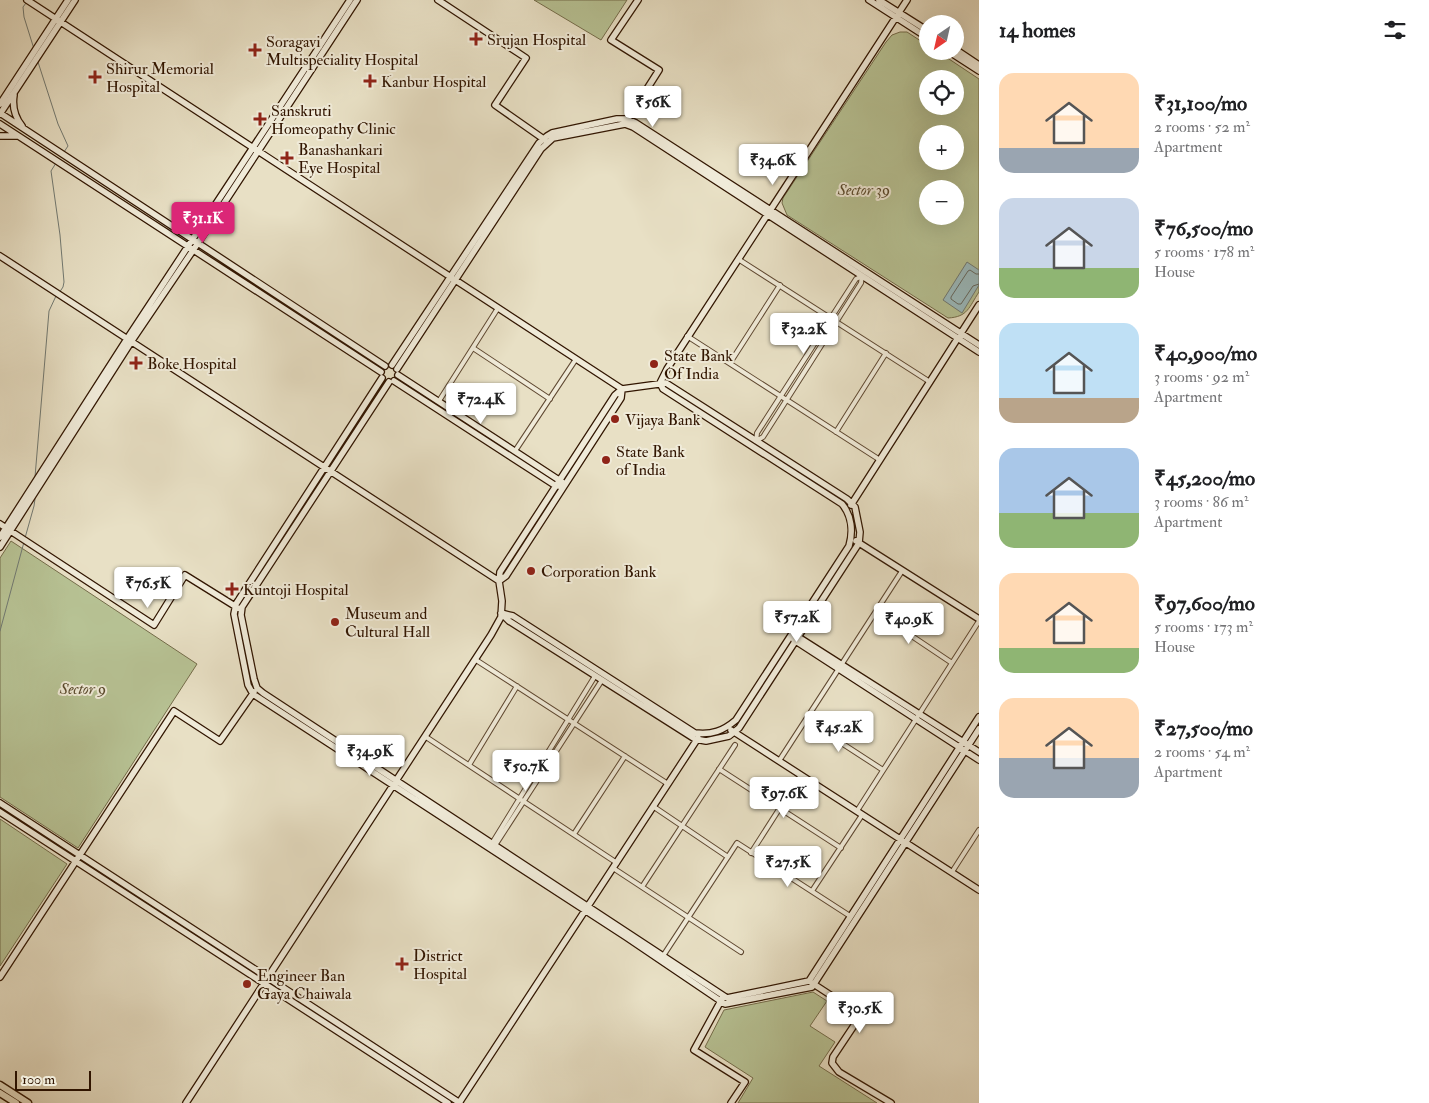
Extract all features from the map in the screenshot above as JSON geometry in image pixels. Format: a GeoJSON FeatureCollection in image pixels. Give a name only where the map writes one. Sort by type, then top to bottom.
{"type":"FeatureCollection","features":[{"type":"Feature","properties":{"kind":"main road"},"geometry":{"type":"LineString","coordinates":[[0,1085],[28,1103]]}},
{"type":"Feature","properties":{"kind":"main road"},"geometry":{"type":"LineString","coordinates":[[0,1092],[16,1103]]}},
{"type":"Feature","properties":{"kind":"street"},"geometry":{"type":"LineString","coordinates":[[32,60],[41,52],[68,0]]}},
{"type":"Feature","properties":{"kind":"street"},"geometry":{"type":"LineString","coordinates":[[75,0],[38,46],[32,60],[0,114],[393,369],[438,401],[560,480],[564,485]]}},
{"type":"Feature","properties":{"kind":"street"},"geometry":{"type":"LineString","coordinates":[[0,547],[29,492],[195,242],[350,0]]}},
{"type":"Feature","properties":{"kind":"street"},"geometry":{"type":"LineString","coordinates":[[255,150],[357,0]]}},
{"type":"Feature","properties":{"kind":"street"},"geometry":{"type":"LineString","coordinates":[[438,0],[526,58],[495,106],[546,140]]}},
{"type":"Feature","properties":{"kind":"street"},"geometry":{"type":"LineString","coordinates":[[626,122],[658,70],[611,40],[638,0]]}},
{"type":"Feature","properties":{"kind":"street"},"geometry":{"type":"LineString","coordinates":[[869,0],[919,26]]}},
{"type":"Feature","properties":{"kind":"street"},"geometry":{"type":"LineString","coordinates":[[879,0],[919,31]]}},
{"type":"Feature","properties":{"kind":"street"},"geometry":{"type":"LineString","coordinates":[[660,383],[667,368],[907,0]]}},
{"type":"Feature","properties":{"kind":"street"},"geometry":{"type":"LineString","coordinates":[[30,2],[622,388]]}},
{"type":"Feature","properties":{"kind":"street"},"geometry":{"type":"LineString","coordinates":[[964,55],[979,65]]}},
{"type":"Feature","properties":{"kind":"street"},"geometry":{"type":"LineString","coordinates":[[962,60],[979,71]]}},
{"type":"Feature","properties":{"kind":"street"},"geometry":{"type":"LineString","coordinates":[[0,94],[12,91]]}},
{"type":"Feature","properties":{"kind":"street"},"geometry":{"type":"LineString","coordinates":[[0,104],[12,91]]}},
{"type":"Feature","properties":{"kind":"street"},"geometry":{"type":"LineString","coordinates":[[12,91],[16,116],[24,129]]}},
{"type":"Feature","properties":{"kind":"street"},"geometry":{"type":"LineString","coordinates":[[722,998],[492,846],[252,694],[248,685],[234,614],[236,606],[328,469],[391,382],[393,369],[538,143],[546,140],[552,133],[617,119],[636,123],[862,276],[960,336],[979,345]]}},
{"type":"Feature","properties":{"kind":"street"},"geometry":{"type":"LineString","coordinates":[[0,124],[191,248],[391,382],[556,486],[564,485]]}},
{"type":"Feature","properties":{"kind":"street"},"geometry":{"type":"LineString","coordinates":[[0,136],[20,136]]}},
{"type":"Feature","properties":{"kind":"street"},"geometry":{"type":"LineString","coordinates":[[768,212],[960,336],[979,352]]}},
{"type":"Feature","properties":{"kind":"street"},"geometry":{"type":"LineString","coordinates":[[0,256],[499,581]]}},
{"type":"Feature","properties":{"kind":"street"},"geometry":{"type":"LineString","coordinates":[[738,258],[930,382]]}},
{"type":"Feature","properties":{"kind":"street"},"geometry":{"type":"LineString","coordinates":[[756,441],[757,433],[856,279],[862,276]]}},
{"type":"Feature","properties":{"kind":"street"},"geometry":{"type":"LineString","coordinates":[[756,441],[763,437],[787,400],[861,282],[862,276]]}},
{"type":"Feature","properties":{"kind":"street"},"geometry":{"type":"LineString","coordinates":[[730,364],[780,285]]}},
{"type":"Feature","properties":{"kind":"street"},"geometry":{"type":"LineString","coordinates":[[847,510],[979,305]]}},
{"type":"Feature","properties":{"kind":"street"},"geometry":{"type":"LineString","coordinates":[[438,401],[498,308]]}},
{"type":"Feature","properties":{"kind":"street"},"geometry":{"type":"LineString","coordinates":[[688,336],[880,460]]}},
{"type":"Feature","properties":{"kind":"street"},"geometry":{"type":"LineString","coordinates":[[0,537],[8,530],[40,484],[130,340]]}},
{"type":"Feature","properties":{"kind":"street"},"geometry":{"type":"LineString","coordinates":[[473,348],[550,399]]}},
{"type":"Feature","properties":{"kind":"street"},"geometry":{"type":"LineString","coordinates":[[836,432],[886,353]]}},
{"type":"Feature","properties":{"kind":"street"},"geometry":{"type":"LineString","coordinates":[[515,450],[576,359]]}},
{"type":"Feature","properties":{"kind":"street"},"geometry":{"type":"LineString","coordinates":[[393,369],[382,375],[328,469],[242,607],[241,615],[257,688],[395,784]]}},
{"type":"Feature","properties":{"kind":"street"},"geometry":{"type":"LineString","coordinates":[[501,612],[509,621],[695,740],[705,734],[727,727],[736,720],[849,546],[851,538],[850,520],[847,510],[842,504],[663,389],[660,383]]}},
{"type":"Feature","properties":{"kind":"street"},"geometry":{"type":"LineString","coordinates":[[186,1103],[476,660],[501,617],[500,572],[615,395],[622,388],[666,383],[847,499],[855,507],[860,532],[858,543],[739,728],[729,736],[706,740],[698,737],[513,616],[501,612]]}},
{"type":"Feature","properties":{"kind":"street"},"geometry":{"type":"LineString","coordinates":[[499,581],[506,576],[621,398],[622,388]]}},
{"type":"Feature","properties":{"kind":"street"},"geometry":{"type":"LineString","coordinates":[[0,524],[154,625],[185,575],[242,610]]}},
{"type":"Feature","properties":{"kind":"street"},"geometry":{"type":"LineString","coordinates":[[812,891],[841,848],[883,770],[979,620],[851,538]]}},
{"type":"Feature","properties":{"kind":"street"},"geometry":{"type":"LineString","coordinates":[[779,761],[902,570]]}},
{"type":"Feature","properties":{"kind":"street"},"geometry":{"type":"LineString","coordinates":[[876,612],[952,662]]}},
{"type":"Feature","properties":{"kind":"street"},"geometry":{"type":"LineString","coordinates":[[791,634],[964,746],[979,760]]}},
{"type":"Feature","properties":{"kind":"street"},"geometry":{"type":"LineString","coordinates":[[476,660],[668,784]]}},
{"type":"Feature","properties":{"kind":"street"},"geometry":{"type":"LineString","coordinates":[[492,846],[519,798],[595,676]]}},
{"type":"Feature","properties":{"kind":"street"},"geometry":{"type":"LineString","coordinates":[[492,846],[524,802],[602,680]]}},
{"type":"Feature","properties":{"kind":"street"},"geometry":{"type":"LineString","coordinates":[[469,765],[517,686]]}},
{"type":"Feature","properties":{"kind":"street"},"geometry":{"type":"LineString","coordinates":[[0,977],[174,711],[220,741],[257,688]]}},
{"type":"Feature","properties":{"kind":"street"},"geometry":{"type":"LineString","coordinates":[[811,982],[906,843],[964,746],[979,717]]}},
{"type":"Feature","properties":{"kind":"street"},"geometry":{"type":"LineString","coordinates":[[806,720],[883,770]]}},
{"type":"Feature","properties":{"kind":"street"},"geometry":{"type":"LineString","coordinates":[[727,727],[979,890]]}},
{"type":"Feature","properties":{"kind":"street"},"geometry":{"type":"LineString","coordinates":[[586,909],[663,956],[722,998],[725,1004],[812,986],[811,982],[850,916],[900,839],[964,746],[979,729]]}},
{"type":"Feature","properties":{"kind":"street"},"geometry":{"type":"LineString","coordinates":[[426,737],[574,834],[642,887],[741,952]]}},
{"type":"Feature","properties":{"kind":"street"},"geometry":{"type":"LineString","coordinates":[[0,812],[76,862],[459,1103],[698,737]]}},
{"type":"Feature","properties":{"kind":"street"},"geometry":{"type":"LineString","coordinates":[[642,887],[735,745]]}},
{"type":"Feature","properties":{"kind":"street"},"geometry":{"type":"LineString","coordinates":[[964,746],[979,752]]}},
{"type":"Feature","properties":{"kind":"street"},"geometry":{"type":"LineString","coordinates":[[574,834],[625,756]]}},
{"type":"Feature","properties":{"kind":"street"},"geometry":{"type":"LineString","coordinates":[[719,769],[841,848]]}},
{"type":"Feature","properties":{"kind":"street"},"geometry":{"type":"LineString","coordinates":[[751,852],[801,775]]}},
{"type":"Feature","properties":{"kind":"street"},"geometry":{"type":"LineString","coordinates":[[0,803],[448,1103]]}},
{"type":"Feature","properties":{"kind":"street"},"geometry":{"type":"LineString","coordinates":[[654,807],[728,857]]}},
{"type":"Feature","properties":{"kind":"street"},"geometry":{"type":"LineString","coordinates":[[952,872],[979,830]]}},
{"type":"Feature","properties":{"kind":"street"},"geometry":{"type":"LineString","coordinates":[[663,956],[737,843],[850,916]]}},
{"type":"Feature","properties":{"kind":"street"},"geometry":{"type":"LineString","coordinates":[[811,982],[860,1015],[832,1057],[834,1067],[839,1072],[891,1103]]}},
{"type":"Feature","properties":{"kind":"street"},"geometry":{"type":"LineString","coordinates":[[722,998],[694,1050],[745,1082],[731,1103]]}},
{"type":"Feature","properties":{"kind":"green space"},"geometry":{"type":"Polygon","coordinates":[[[534,0],[627,0],[601,40],[534,0]]]}},
{"type":"Feature","properties":{"kind":"green space","name":"Sector 39"},"geometry":{"type":"Polygon","coordinates":[[[907,32],[919,40],[919,60],[950,60],[979,79],[979,292],[967,310],[960,316],[948,318],[787,215],[782,203],[783,198],[892,35],[907,32]]]}},
{"type":"Feature","properties":{"kind":"green space","name":"Sector 9"},"geometry":{"type":"Polygon","coordinates":[[[11,541],[197,664],[78,848],[0,797],[0,558],[11,541]]]}},
{"type":"Feature","properties":{"kind":"green space"},"geometry":{"type":"Polygon","coordinates":[[[0,819],[67,864],[0,966],[0,819]]]}},
{"type":"Feature","properties":{"kind":"green space"},"geometry":{"type":"Polygon","coordinates":[[[813,992],[827,1001],[810,1026],[835,1042],[819,1066],[877,1103],[738,1103],[753,1078],[705,1047],[724,1010],[813,992]]]}},
{"type":"Feature","properties":{"kind":"water"},"geometry":{"type":"Polygon","coordinates":[[[967,262],[979,270],[979,285],[962,313],[943,300],[967,262]]]}},
{"type":"Feature","properties":{"kind":"waterway"},"geometry":{"type":"LineString","coordinates":[[26,3],[23,7],[24,17],[34,49]]}},
{"type":"Feature","properties":{"kind":"waterway"},"geometry":{"type":"LineString","coordinates":[[38,62],[58,124],[68,146],[64,152]]}},
{"type":"Feature","properties":{"kind":"waterway"},"geometry":{"type":"LineString","coordinates":[[56,163],[51,171],[64,282],[59,293]]}},
{"type":"Feature","properties":{"kind":"waterway"},"geometry":{"type":"LineString","coordinates":[[35,477],[49,311],[56,296]]}},
{"type":"Feature","properties":{"kind":"waterway"},"geometry":{"type":"LineString","coordinates":[[25,538],[35,499]]}},
{"type":"Feature","properties":{"kind":"waterway"},"geometry":{"type":"LineString","coordinates":[[0,631],[24,542]]}},
{"type":"Feature","properties":{"kind":"place","name":"Srujan Hospital"},"geometry":{"type":"Point","coordinates":[476,39]}},
{"type":"Feature","properties":{"kind":"place","name":"Soragavi Multispeciality Hospital"},"geometry":{"type":"Point","coordinates":[255,50]}},
{"type":"Feature","properties":{"kind":"place","name":"Shirur Memorial Hospital"},"geometry":{"type":"Point","coordinates":[95,77]}},
{"type":"Feature","properties":{"kind":"place","name":"Kanbur Hospital"},"geometry":{"type":"Point","coordinates":[370,81]}},
{"type":"Feature","properties":{"kind":"place","name":"Sanskruti Homeopathy Clinic"},"geometry":{"type":"Point","coordinates":[260,119]}},
{"type":"Feature","properties":{"kind":"place","name":"Banashankari Eye Hospital"},"geometry":{"type":"Point","coordinates":[287,158]}},
{"type":"Feature","properties":{"kind":"place","name":"Boke Hospital"},"geometry":{"type":"Point","coordinates":[136,363]}},
{"type":"Feature","properties":{"kind":"place","name":"State Bank Of India"},"geometry":{"type":"Point","coordinates":[654,364]}},
{"type":"Feature","properties":{"kind":"place","name":"Vijaya Bank"},"geometry":{"type":"Point","coordinates":[615,419]}},
{"type":"Feature","properties":{"kind":"place","name":"State Bank of India"},"geometry":{"type":"Point","coordinates":[606,460]}},
{"type":"Feature","properties":{"kind":"place","name":"Corporation Bank"},"geometry":{"type":"Point","coordinates":[531,571]}},
{"type":"Feature","properties":{"kind":"place","name":"Kuntoji Hospital"},"geometry":{"type":"Point","coordinates":[232,589]}},
{"type":"Feature","properties":{"kind":"place","name":"Museum and Cultural Hall"},"geometry":{"type":"Point","coordinates":[335,622]}},
{"type":"Feature","properties":{"kind":"place","name":"District Hospital"},"geometry":{"type":"Point","coordinates":[402,964]}},
{"type":"Feature","properties":{"kind":"place","name":"Engineer Ban Gaya Chaiwala"},"geometry":{"type":"Point","coordinates":[247,984]}}]}
